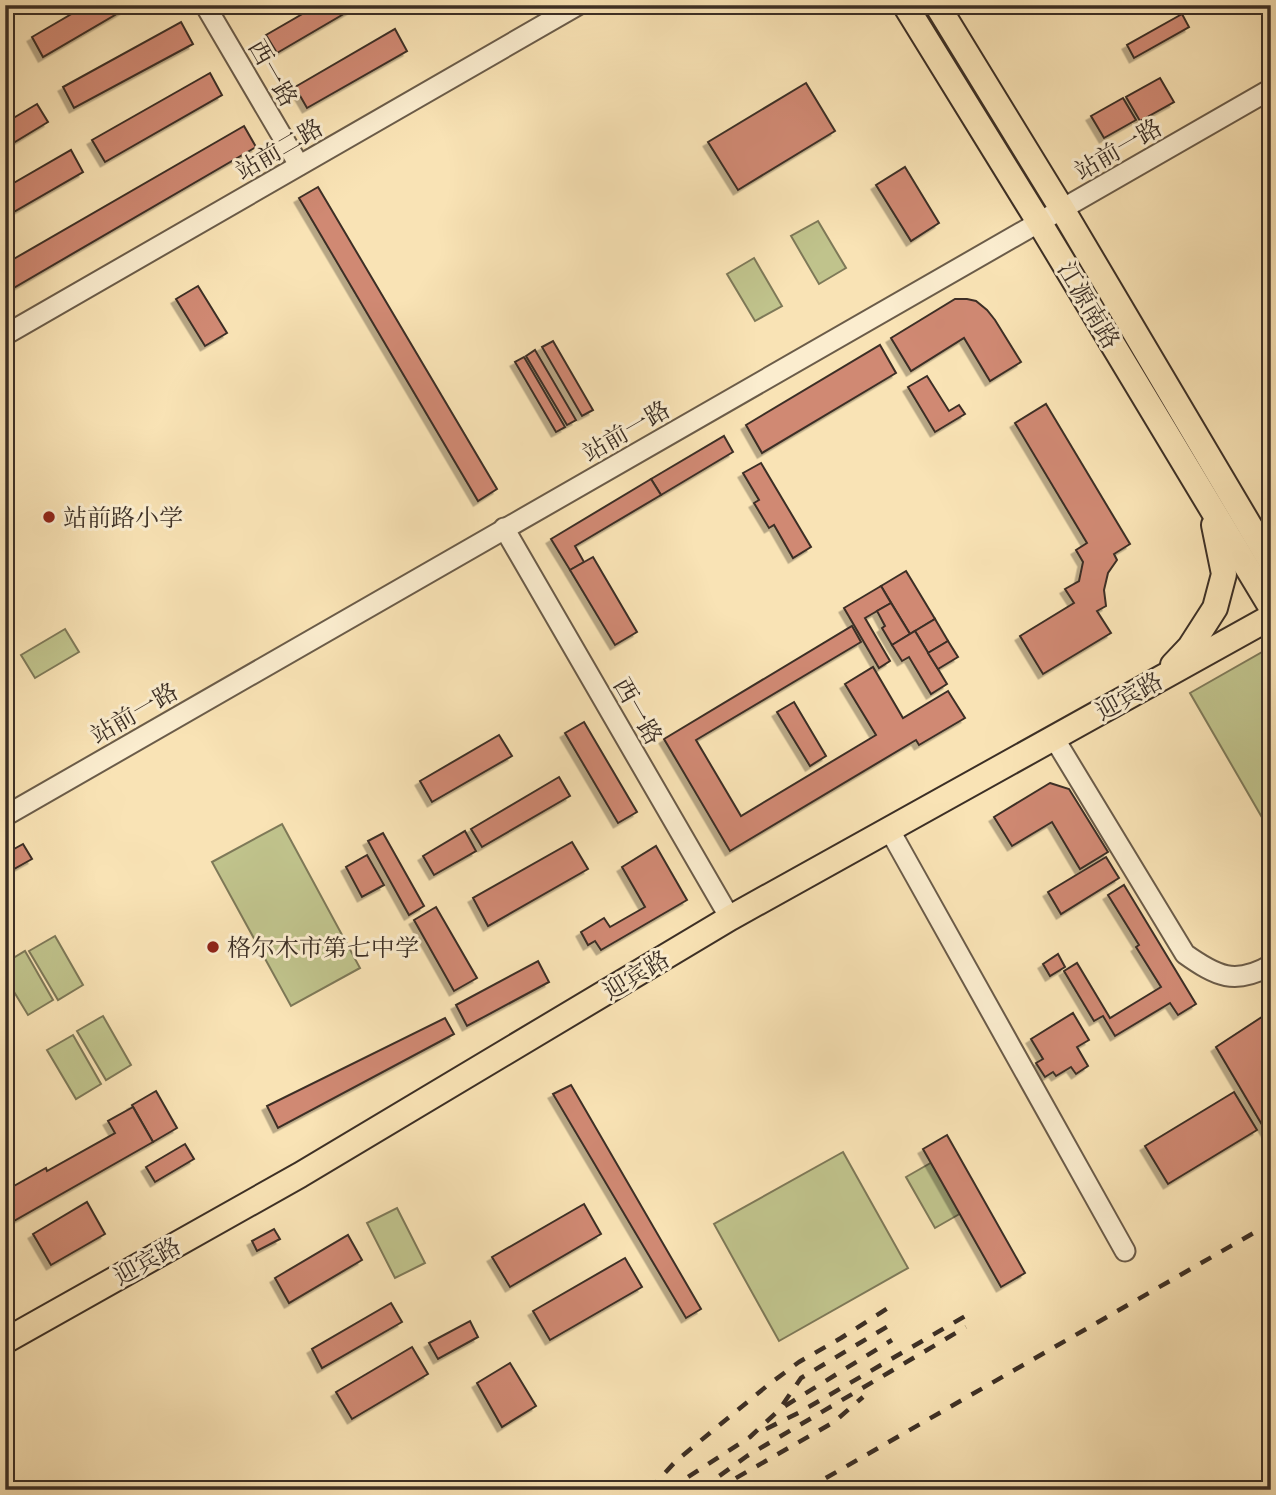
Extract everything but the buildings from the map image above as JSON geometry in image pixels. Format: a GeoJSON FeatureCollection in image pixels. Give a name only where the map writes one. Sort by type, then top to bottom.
{"type":"FeatureCollection","features":[{"type":"Feature","properties":{"kind":"main road","name":"江源南路"},"geometry":{"type":"LineString","coordinates":[[905,5],[1039,222],[1222,503],[1271,562]]}},
{"type":"Feature","properties":{"kind":"main road","name":"江源南路"},"geometry":{"type":"LineString","coordinates":[[936,5],[1062,209],[1222,503],[1271,607]]}},
{"type":"Feature","properties":{"kind":"main road"},"geometry":{"type":"LineString","coordinates":[[1156,681],[1190,648],[1214,608],[1224,574],[1222,503],[1271,526]]}},
{"type":"Feature","properties":{"kind":"main road","name":"迎宾路"},"geometry":{"type":"LineString","coordinates":[[5,1341],[300,1175],[730,918],[1271,617]]}},
{"type":"Feature","properties":{"kind":"street","name":"西一路"},"geometry":{"type":"LineString","coordinates":[[205,5],[299,165]]}},
{"type":"Feature","properties":{"kind":"street","name":"站前二路"},"geometry":{"type":"LineString","coordinates":[[5,335],[578,5]]}},
{"type":"Feature","properties":{"kind":"street","name":"站前一路"},"geometry":{"type":"LineString","coordinates":[[5,816],[1271,89]]}},
{"type":"Feature","properties":{"kind":"street","name":"西一路"},"geometry":{"type":"LineString","coordinates":[[504,528],[730,918]]}},
{"type":"Feature","properties":{"kind":"street"},"geometry":{"type":"LineString","coordinates":[[1054,738],[1185,954],[1207,970],[1226,977],[1258,973],[1271,965]]}},
{"type":"Feature","properties":{"kind":"street"},"geometry":{"type":"LineString","coordinates":[[889,829],[1125,1251]]}},
{"type":"Feature","properties":{"kind":"green space"},"geometry":{"type":"Polygon","coordinates":[[[818,221],[846,268],[819,284],[791,236],[818,221]]]}},
{"type":"Feature","properties":{"kind":"green space"},"geometry":{"type":"Polygon","coordinates":[[[754,258],[782,306],[755,321],[727,274],[754,258]]]}},
{"type":"Feature","properties":{"kind":"green space"},"geometry":{"type":"Polygon","coordinates":[[[65,629],[79,652],[35,678],[21,655],[65,629]]]}},
{"type":"Feature","properties":{"kind":"green space"},"geometry":{"type":"Polygon","coordinates":[[[1271,647],[1271,833],[1190,693],[1271,647]]]}},
{"type":"Feature","properties":{"kind":"green space"},"geometry":{"type":"Polygon","coordinates":[[[282,824],[360,968],[291,1006],[212,862],[282,824]]]}},
{"type":"Feature","properties":{"kind":"green space"},"geometry":{"type":"Polygon","coordinates":[[[55,936],[83,985],[58,1000],[29,951],[55,936]]]}},
{"type":"Feature","properties":{"kind":"green space"},"geometry":{"type":"Polygon","coordinates":[[[25,951],[53,1000],[28,1015],[5,977],[5,963],[25,951]]]}},
{"type":"Feature","properties":{"kind":"green space"},"geometry":{"type":"Polygon","coordinates":[[[103,1016],[131,1065],[106,1080],[77,1031],[103,1016]]]}},
{"type":"Feature","properties":{"kind":"green space"},"geometry":{"type":"Polygon","coordinates":[[[73,1035],[101,1084],[76,1099],[47,1050],[73,1035]]]}},
{"type":"Feature","properties":{"kind":"green space"},"geometry":{"type":"Polygon","coordinates":[[[843,1152],[908,1268],[779,1341],[714,1224],[843,1152]]]}},
{"type":"Feature","properties":{"kind":"green space"},"geometry":{"type":"Polygon","coordinates":[[[934,1161],[963,1212],[935,1228],[906,1177],[934,1161]]]}},
{"type":"Feature","properties":{"kind":"green space"},"geometry":{"type":"Polygon","coordinates":[[[397,1208],[425,1263],[395,1278],[367,1223],[397,1208]]]}},
{"type":"Feature","properties":{"kind":"railway"},"geometry":{"type":"LineString","coordinates":[[805,1490],[1271,1223]]}},
{"type":"Feature","properties":{"kind":"railway"},"geometry":{"type":"LineString","coordinates":[[649,1490],[676,1461],[768,1385],[799,1362],[896,1303]]}},
{"type":"Feature","properties":{"kind":"railway"},"geometry":{"type":"LineString","coordinates":[[766,1429],[967,1315]]}},
{"type":"Feature","properties":{"kind":"railway"},"geometry":{"type":"LineString","coordinates":[[668,1490],[750,1437],[779,1410],[801,1378],[895,1322]]}},
{"type":"Feature","properties":{"kind":"railway"},"geometry":{"type":"LineString","coordinates":[[700,1490],[747,1456],[966,1327]]}},
{"type":"Feature","properties":{"kind":"railway"},"geometry":{"type":"LineString","coordinates":[[785,1406],[892,1340]]}},
{"type":"Feature","properties":{"kind":"railway"},"geometry":{"type":"LineString","coordinates":[[715,1490],[834,1422],[863,1397]]}},
{"type":"Feature","properties":{"kind":"place","name":"站前路小学"},"geometry":{"type":"Point","coordinates":[49,517]}},
{"type":"Feature","properties":{"kind":"place","name":"格尔木市第七中学"},"geometry":{"type":"Point","coordinates":[213,947]}}]}
